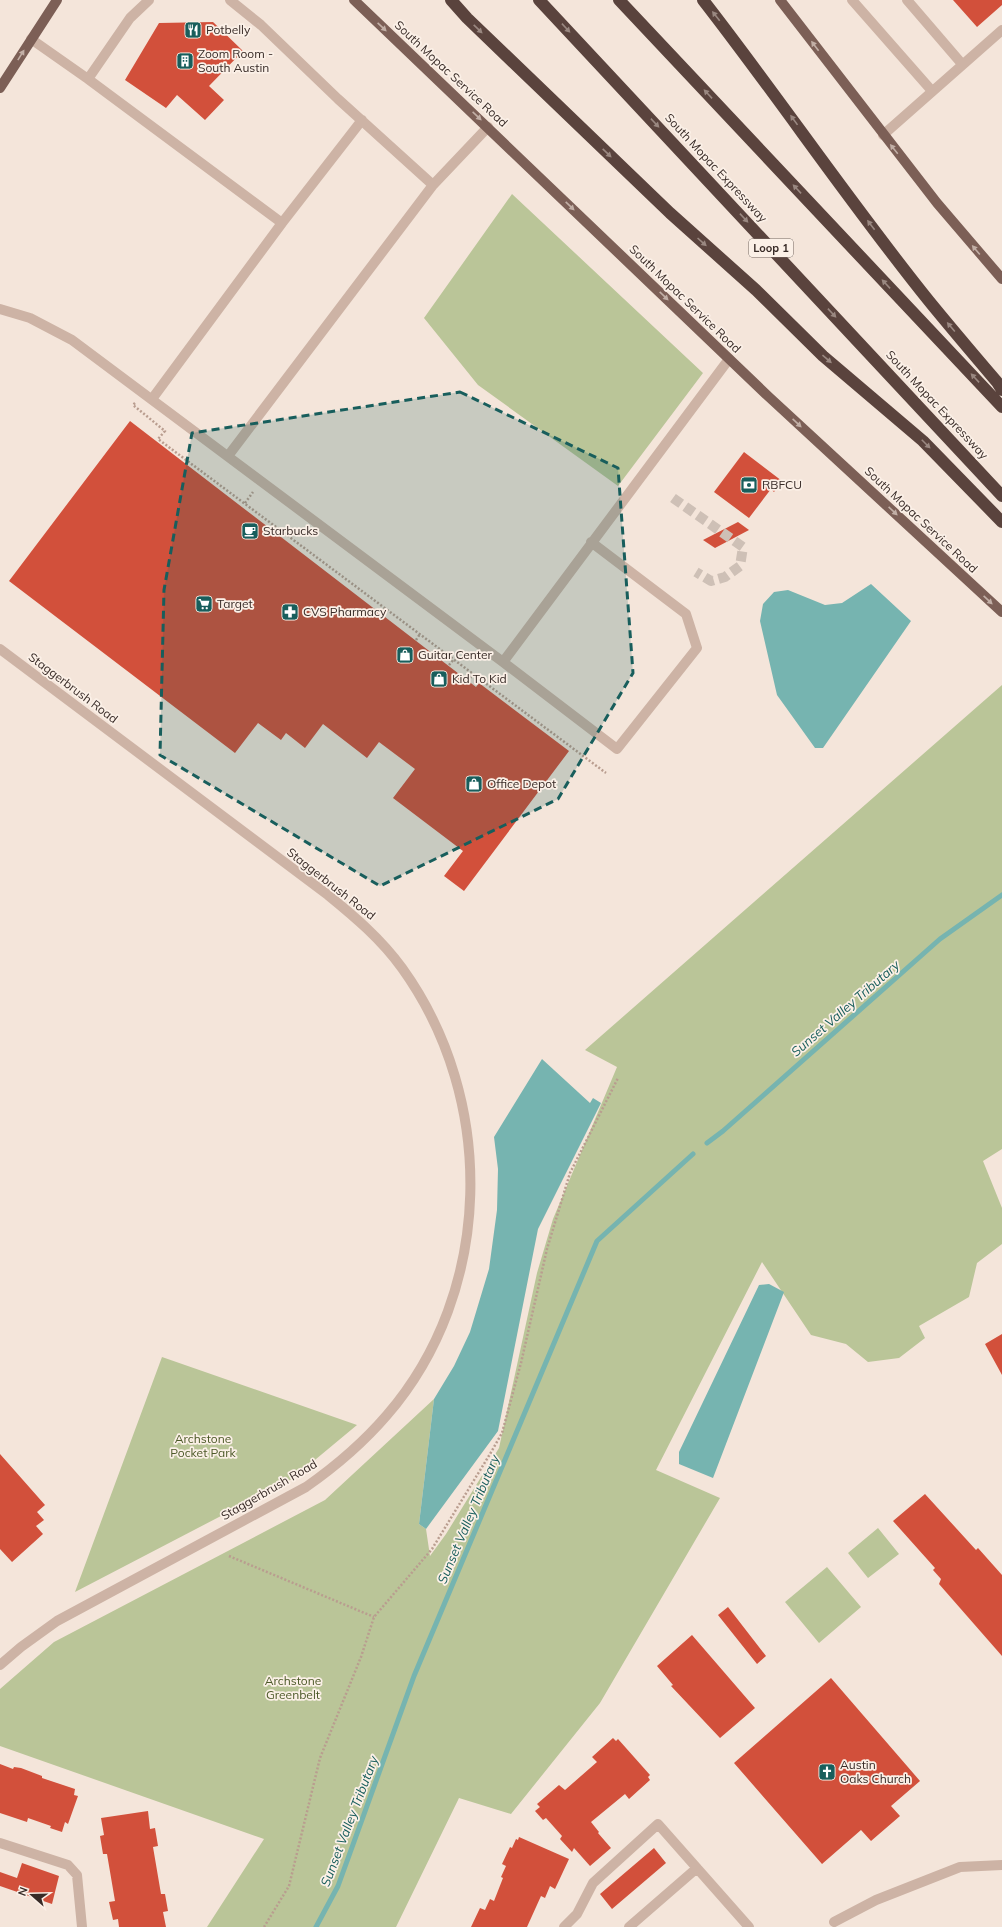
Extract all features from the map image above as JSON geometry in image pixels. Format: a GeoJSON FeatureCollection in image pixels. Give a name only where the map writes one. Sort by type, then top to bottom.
{"type":"FeatureCollection","features":[{"type":"Feature","properties":{"kind":"highway"},"geometry":{"type":"LineString","coordinates":[[451,0],[467,18],[670,213],[756,290],[824,356],[923,440],[1002,522]]}},
{"type":"Feature","properties":{"kind":"highway","name":"South Mopac Expressway"},"geometry":{"type":"LineString","coordinates":[[539,0],[1002,496]]}},
{"type":"Feature","properties":{"kind":"highway"},"geometry":{"type":"LineString","coordinates":[[619,0],[1002,407]]}},
{"type":"Feature","properties":{"kind":"highway"},"geometry":{"type":"LineString","coordinates":[[703,0],[875,232],[1002,390]]}},
{"type":"Feature","properties":{"kind":"main road"},"geometry":{"type":"LineString","coordinates":[[0,88],[57,0]]}},
{"type":"Feature","properties":{"kind":"main road","name":"South Mopac Service Road"},"geometry":{"type":"LineString","coordinates":[[354,0],[729,359],[1002,612]]}},
{"type":"Feature","properties":{"kind":"main road"},"geometry":{"type":"LineString","coordinates":[[780,0],[937,203],[1002,279]]}},
{"type":"Feature","properties":{"kind":"street"},"geometry":{"type":"LineString","coordinates":[[88,79],[130,18],[149,0]]}},
{"type":"Feature","properties":{"kind":"street"},"geometry":{"type":"LineString","coordinates":[[230,0],[261,25],[433,185]]}},
{"type":"Feature","properties":{"kind":"street"},"geometry":{"type":"LineString","coordinates":[[852,0],[932,91]]}},
{"type":"Feature","properties":{"kind":"street"},"geometry":{"type":"LineString","coordinates":[[907,0],[962,64]]}},
{"type":"Feature","properties":{"kind":"street"},"geometry":{"type":"LineString","coordinates":[[883,135],[1002,30]]}},
{"type":"Feature","properties":{"kind":"street"},"geometry":{"type":"LineString","coordinates":[[31,39],[88,79],[282,223]]}},
{"type":"Feature","properties":{"kind":"street"},"geometry":{"type":"LineString","coordinates":[[152,399],[282,223],[362,120]]}},
{"type":"Feature","properties":{"kind":"street"},"geometry":{"type":"LineString","coordinates":[[228,456],[433,185],[488,127]]}},
{"type":"Feature","properties":{"kind":"street"},"geometry":{"type":"LineString","coordinates":[[0,309],[30,318],[72,340],[617,749],[697,648],[686,614],[591,542]]}},
{"type":"Feature","properties":{"kind":"street"},"geometry":{"type":"LineString","coordinates":[[503,662],[591,542],[729,359]]}},
{"type":"Feature","properties":{"kind":"street","name":"Staggerbrush Road"},"geometry":{"type":"LineString","coordinates":[[0,649],[328,895],[364,925],[384,946],[416,989],[430,1013],[447,1052],[465,1114],[471,1170],[469,1222],[465,1250],[457,1283],[443,1323],[431,1348],[411,1382],[388,1414],[368,1436],[338,1463],[306,1487],[58,1621],[21,1647],[0,1665]]}},
{"type":"Feature","properties":{"kind":"street"},"geometry":{"type":"LineString","coordinates":[[564,1927],[577,1914],[593,1883],[658,1824],[749,1927]]}},
{"type":"Feature","properties":{"kind":"street"},"geometry":{"type":"LineString","coordinates":[[0,1843],[68,1865],[78,1875],[82,1927]]}},
{"type":"Feature","properties":{"kind":"street"},"geometry":{"type":"LineString","coordinates":[[834,1922],[876,1900],[960,1867],[1002,1865]]}},
{"type":"Feature","properties":{"kind":"street"},"geometry":{"type":"LineString","coordinates":[[629,1927],[697,1868]]}},
{"type":"Feature","properties":{"kind":"path"},"geometry":{"type":"LineString","coordinates":[[142,392],[132,405],[165,431],[158,439],[606,773]]}},
{"type":"Feature","properties":{"kind":"path"},"geometry":{"type":"LineString","coordinates":[[245,503],[253,492]]}},
{"type":"Feature","properties":{"kind":"path"},"geometry":{"type":"LineString","coordinates":[[290,544],[294,539]]}},
{"type":"Feature","properties":{"kind":"path"},"geometry":{"type":"LineString","coordinates":[[416,640],[420,634]]}},
{"type":"Feature","properties":{"kind":"path"},"geometry":{"type":"LineString","coordinates":[[449,666],[454,659]]}},
{"type":"Feature","properties":{"kind":"path"},"geometry":{"type":"LineString","coordinates":[[468,681],[473,674]]}},
{"type":"Feature","properties":{"kind":"path"},"geometry":{"type":"LineString","coordinates":[[264,1927],[290,1886],[320,1758],[361,1657],[374,1617],[432,1549],[502,1432],[521,1363],[547,1249],[570,1173],[618,1078]]}},
{"type":"Feature","properties":{"kind":"path"},"geometry":{"type":"LineString","coordinates":[[229,1556],[374,1617]]}},
{"type":"Feature","properties":{"kind":"highlighted area"},"geometry":{"type":"Polygon","coordinates":[[[460,392],[618,468],[633,673],[558,799],[380,886],[160,755],[164,590],[192,433],[460,392]]]}},
{"type":"Feature","properties":{"kind":"green space"},"geometry":{"type":"Polygon","coordinates":[[[512,194],[703,373],[618,486],[478,385],[424,318],[512,194]]]}},
{"type":"Feature","properties":{"kind":"green space","name":"Archstone Greenbelt"},"geometry":{"type":"Polygon","coordinates":[[[1002,685],[1002,1149],[983,1161],[1002,1208],[1002,1244],[977,1263],[969,1297],[919,1326],[925,1338],[899,1358],[868,1362],[846,1344],[811,1335],[762,1262],[656,1470],[720,1498],[600,1703],[511,1814],[459,1798],[396,1927],[207,1927],[264,1839],[0,1746],[0,1689],[54,1642],[325,1500],[434,1399],[419,1524],[426,1529],[430,1556],[446,1534],[499,1448],[537,1273],[553,1219],[617,1067],[585,1050],[1002,685]]]}},
{"type":"Feature","properties":{"kind":"green space","name":"Archstone Pocket Park"},"geometry":{"type":"Polygon","coordinates":[[[162,1357],[357,1425],[292,1479],[75,1592],[162,1357]]]}},
{"type":"Feature","properties":{"kind":"green space"},"geometry":{"type":"Polygon","coordinates":[[[878,1528],[899,1554],[868,1578],[848,1553],[878,1528]]]}},
{"type":"Feature","properties":{"kind":"green space"},"geometry":{"type":"Polygon","coordinates":[[[827,1567],[861,1607],[819,1643],[785,1602],[827,1567]]]}},
{"type":"Feature","properties":{"kind":"water"},"geometry":{"type":"Polygon","coordinates":[[[871,584],[911,621],[823,748],[815,748],[777,695],[760,621],[763,604],[774,592],[788,590],[825,605],[842,603],[871,584]]]}},
{"type":"Feature","properties":{"kind":"water"},"geometry":{"type":"Polygon","coordinates":[[[542,1059],[590,1103],[593,1098],[601,1103],[538,1229],[498,1431],[426,1529],[419,1524],[434,1399],[454,1366],[470,1332],[489,1269],[497,1210],[498,1169],[494,1137],[542,1059]]]}},
{"type":"Feature","properties":{"kind":"water"},"geometry":{"type":"Polygon","coordinates":[[[769,1284],[784,1292],[713,1478],[679,1464],[679,1452],[759,1285],[769,1284]]]}},
{"type":"Feature","properties":{"kind":"building"},"geometry":{"type":"Polygon","coordinates":[[[953,0],[1002,0],[1002,5],[977,27],[953,0]]]}},
{"type":"Feature","properties":{"kind":"building","name":"Zoom Room - South Austin"},"geometry":{"type":"Polygon","coordinates":[[[213,22],[243,51],[209,86],[224,100],[205,120],[177,95],[166,108],[125,80],[159,23],[213,22]]]}},
{"type":"Feature","properties":{"kind":"building","name":"Target"},"geometry":{"type":"Polygon","coordinates":[[[130,421],[476,687],[479,683],[569,751],[464,891],[444,876],[463,851],[393,798],[415,769],[379,742],[367,758],[323,724],[305,748],[286,733],[281,740],[258,723],[235,753],[9,581],[130,421]]]}},
{"type":"Feature","properties":{"kind":"building","name":"RBFCU"},"geometry":{"type":"Polygon","coordinates":[[[744,452],[782,481],[774,492],[771,489],[749,518],[714,492],[744,452]]]}},
{"type":"Feature","properties":{"kind":"building"},"geometry":{"type":"Polygon","coordinates":[[[738,522],[749,530],[715,548],[703,540],[738,522]]]}},
{"type":"Feature","properties":{"kind":"building"},"geometry":{"type":"Polygon","coordinates":[[[1002,1334],[1002,1375],[985,1344],[1002,1334]]]}},
{"type":"Feature","properties":{"kind":"building"},"geometry":{"type":"Polygon","coordinates":[[[0,1454],[45,1505],[37,1512],[44,1520],[36,1526],[43,1534],[12,1562],[0,1549],[0,1454]]]}},
{"type":"Feature","properties":{"kind":"building"},"geometry":{"type":"Polygon","coordinates":[[[925,1494],[976,1550],[978,1548],[1002,1575],[1002,1656],[939,1584],[941,1579],[933,1570],[935,1568],[893,1521],[925,1494]]]}},
{"type":"Feature","properties":{"kind":"building"},"geometry":{"type":"Polygon","coordinates":[[[728,1607],[766,1656],[757,1664],[718,1615],[728,1607]]]}},
{"type":"Feature","properties":{"kind":"building"},"geometry":{"type":"Polygon","coordinates":[[[692,1635],[755,1708],[720,1738],[671,1686],[673,1685],[657,1666],[692,1635]]]}},
{"type":"Feature","properties":{"kind":"building","name":"Austin Oaks Church"},"geometry":{"type":"Polygon","coordinates":[[[831,1678],[920,1781],[891,1806],[900,1816],[871,1841],[861,1830],[822,1864],[734,1763],[831,1678]]]}},
{"type":"Feature","properties":{"kind":"building"},"geometry":{"type":"Polygon","coordinates":[[[613,1738],[616,1741],[618,1739],[650,1775],[648,1777],[650,1780],[629,1799],[625,1794],[591,1822],[611,1848],[590,1866],[574,1848],[572,1852],[560,1839],[562,1836],[546,1818],[543,1820],[535,1811],[540,1807],[537,1804],[559,1785],[565,1790],[597,1762],[592,1757],[613,1738]]]}},
{"type":"Feature","properties":{"kind":"building"},"geometry":{"type":"Polygon","coordinates":[[[0,1764],[13,1769],[14,1767],[21,1768],[42,1776],[42,1778],[75,1789],[74,1795],[78,1796],[68,1824],[65,1822],[62,1832],[50,1828],[51,1826],[28,1818],[27,1822],[0,1813],[0,1764]]]}},
{"type":"Feature","properties":{"kind":"building"},"geometry":{"type":"Polygon","coordinates":[[[148,1811],[150,1829],[155,1828],[158,1846],[153,1847],[161,1894],[165,1894],[168,1911],[163,1912],[166,1927],[119,1927],[118,1919],[113,1920],[109,1902],[115,1901],[107,1854],[103,1854],[100,1836],[104,1835],[101,1818],[148,1811]]]}},
{"type":"Feature","properties":{"kind":"building"},"geometry":{"type":"Polygon","coordinates":[[[519,1837],[569,1859],[555,1889],[550,1886],[545,1898],[541,1896],[527,1927],[471,1927],[480,1908],[485,1910],[490,1899],[494,1901],[506,1866],[502,1864],[510,1847],[512,1848],[516,1839],[518,1840],[519,1837]]]}},
{"type":"Feature","properties":{"kind":"building"},"geometry":{"type":"Polygon","coordinates":[[[654,1848],[666,1863],[612,1909],[600,1894],[654,1848]]]}},
{"type":"Feature","properties":{"kind":"building"},"geometry":{"type":"Polygon","coordinates":[[[22,1863],[59,1876],[52,1904],[0,1886],[0,1872],[17,1878],[22,1863]]]}},
{"type":"Feature","properties":{"kind":"waterway","name":"Sunset Valley Tributary"},"geometry":{"type":"LineString","coordinates":[[707,1143],[723,1131],[940,939],[1002,895]]}},
{"type":"Feature","properties":{"kind":"waterway","name":"Sunset Valley Tributary"},"geometry":{"type":"LineString","coordinates":[[316,1927],[338,1886],[414,1676],[597,1241],[693,1154]]}},
{"type":"Feature","properties":{"kind":"tunnel"},"geometry":{"type":"LineString","coordinates":[[673,498],[743,547],[740,566],[725,577],[711,581],[696,572]]}},
{"type":"Feature","properties":{"kind":"place","name":"Potbelly"},"geometry":{"type":"Point","coordinates":[193,30]}},
{"type":"Feature","properties":{"kind":"place","name":"Zoom Room - South Austin"},"geometry":{"type":"Point","coordinates":[185,61]}},
{"type":"Feature","properties":{"kind":"place","name":"RBFCU"},"geometry":{"type":"Point","coordinates":[749,485]}},
{"type":"Feature","properties":{"kind":"place","name":"Starbucks"},"geometry":{"type":"Point","coordinates":[250,531]}},
{"type":"Feature","properties":{"kind":"place","name":"Target"},"geometry":{"type":"Point","coordinates":[204,604]}},
{"type":"Feature","properties":{"kind":"place","name":"CVS Pharmacy"},"geometry":{"type":"Point","coordinates":[290,612]}},
{"type":"Feature","properties":{"kind":"place","name":"Guitar Center"},"geometry":{"type":"Point","coordinates":[405,655]}},
{"type":"Feature","properties":{"kind":"place","name":"Kid To Kid"},"geometry":{"type":"Point","coordinates":[439,679]}},
{"type":"Feature","properties":{"kind":"place","name":"Office Depot"},"geometry":{"type":"Point","coordinates":[474,784]}},
{"type":"Feature","properties":{"kind":"place","name":"Austin Oaks Church"},"geometry":{"type":"Point","coordinates":[827,1772]}}]}
